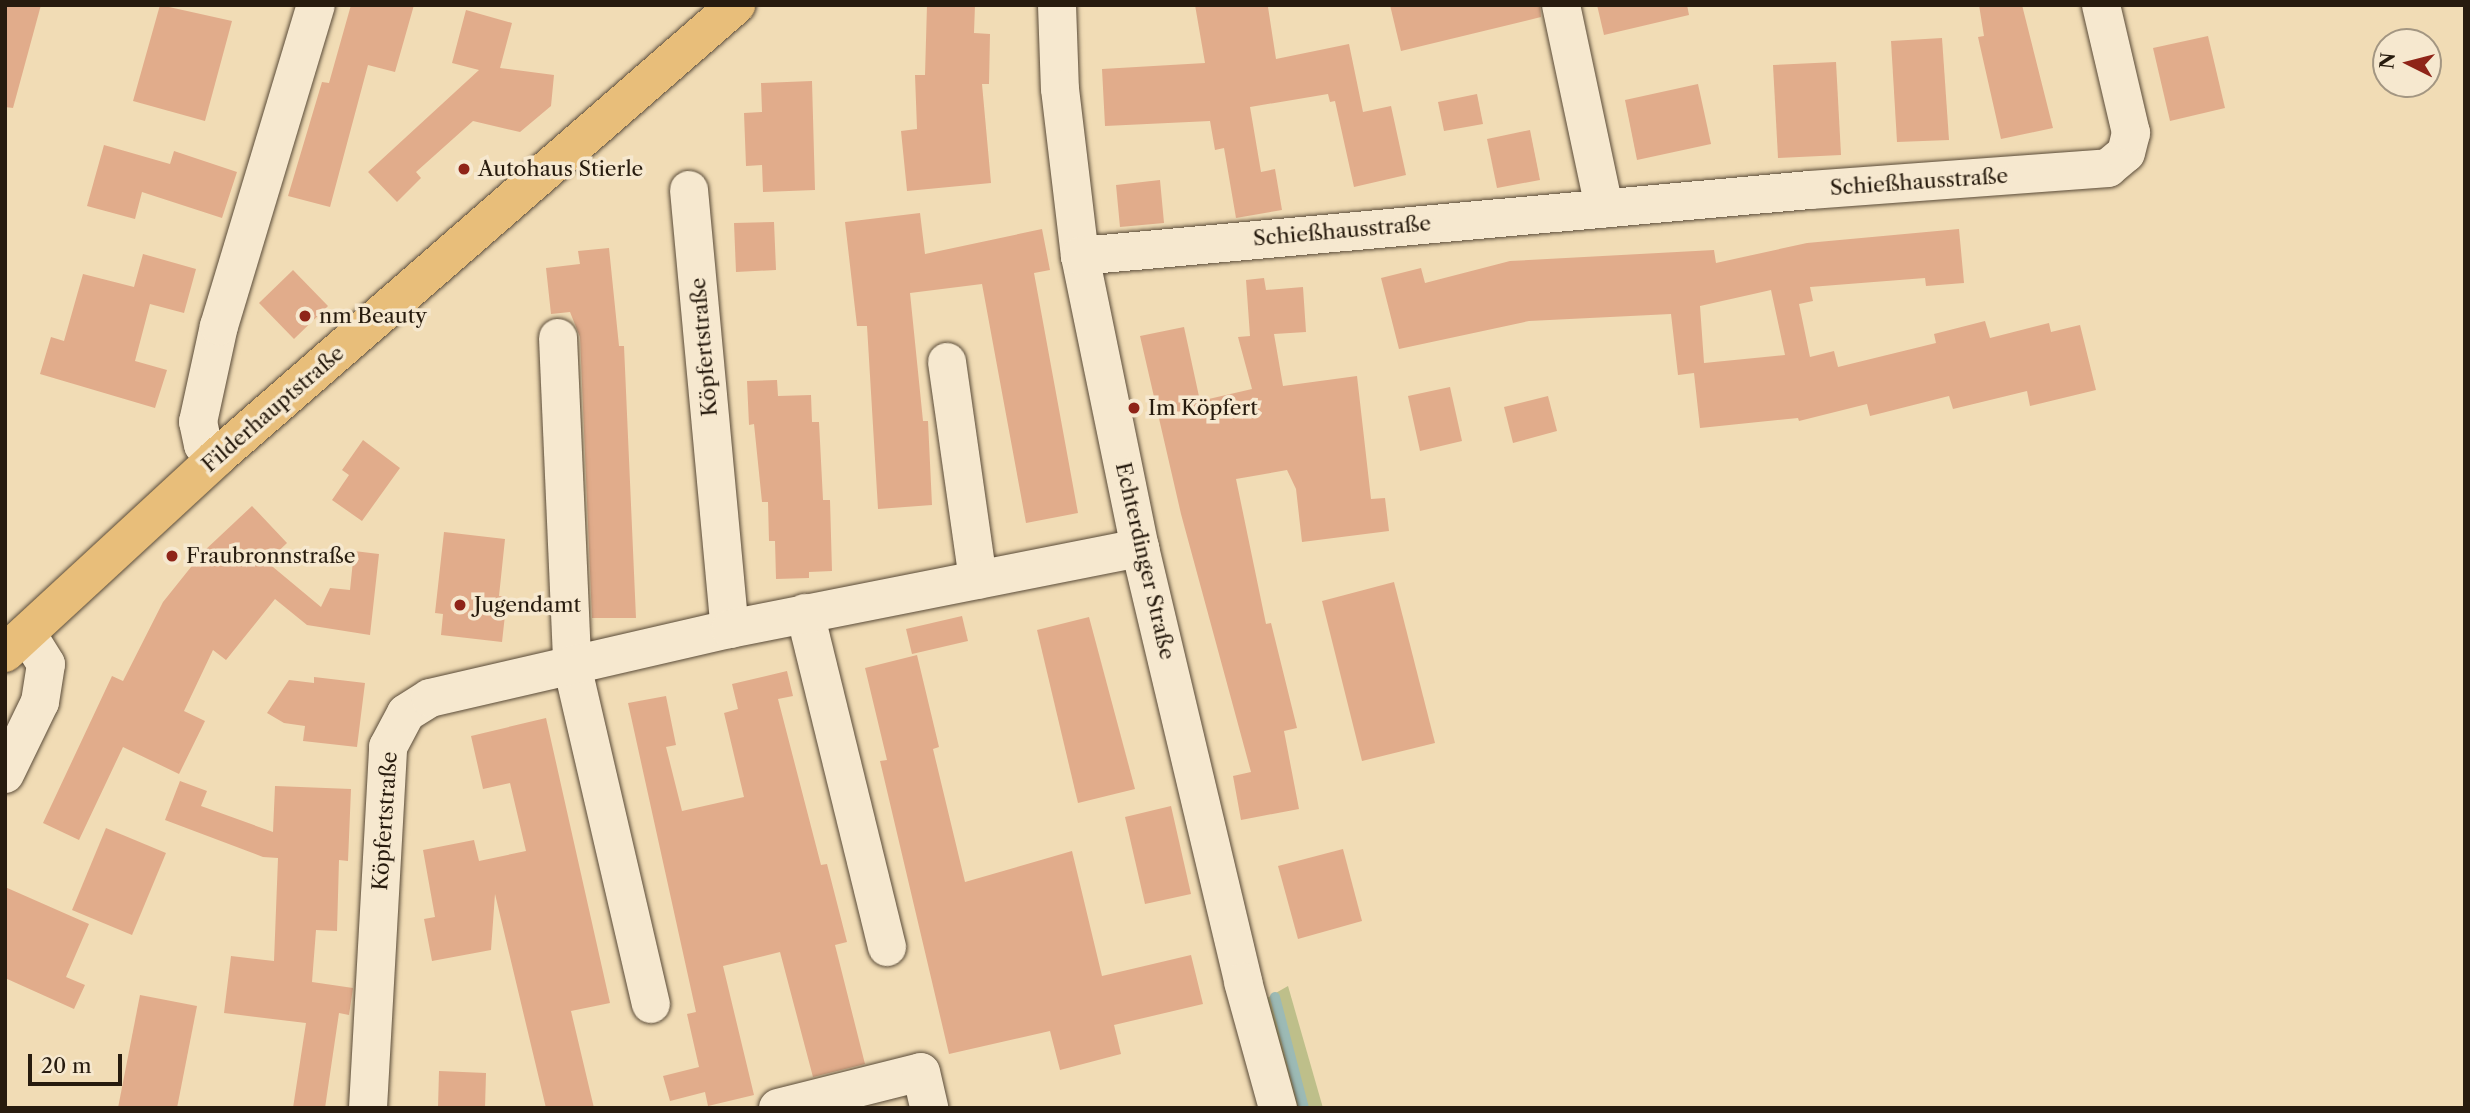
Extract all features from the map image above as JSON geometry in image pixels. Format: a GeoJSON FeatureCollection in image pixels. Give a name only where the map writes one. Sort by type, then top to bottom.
{"type":"FeatureCollection","features":[{"type":"Feature","properties":{"kind":"main road","name":"Filderhauptstraße"},"geometry":{"type":"LineString","coordinates":[[16,643],[216,458],[736,5]]}},
{"type":"Feature","properties":{"kind":"street"},"geometry":{"type":"LineString","coordinates":[[216,458],[203,445],[198,422],[214,350],[316,5]]}},
{"type":"Feature","properties":{"kind":"street","name":"Echterdinger Straße"},"geometry":{"type":"LineString","coordinates":[[1057,5],[1060,89],[1080,256],[1140,548],[1278,1108]]}},
{"type":"Feature","properties":{"kind":"street"},"geometry":{"type":"LineString","coordinates":[[1561,5],[1604,208]]}},
{"type":"Feature","properties":{"kind":"street","name":"Schießhausstraße"},"geometry":{"type":"LineString","coordinates":[[1080,256],[1604,208],[2108,168],[2126,153],[2131,133],[2101,5]]}},
{"type":"Feature","properties":{"kind":"street","name":"Köpfertstraße"},"geometry":{"type":"LineString","coordinates":[[689,190],[730,629]]}},
{"type":"Feature","properties":{"kind":"street"},"geometry":{"type":"LineString","coordinates":[[558,338],[572,665],[651,1004]]}},
{"type":"Feature","properties":{"kind":"street"},"geometry":{"type":"LineString","coordinates":[[947,362],[978,580]]}},
{"type":"Feature","properties":{"kind":"street","name":"Köpfertstraße"},"geometry":{"type":"LineString","coordinates":[[368,1108],[388,747],[406,713],[430,698],[730,629],[1140,548]]}},
{"type":"Feature","properties":{"kind":"street"},"geometry":{"type":"LineString","coordinates":[[805,613],[887,947]]}},
{"type":"Feature","properties":{"kind":"street"},"geometry":{"type":"LineString","coordinates":[[5,774],[40,702],[46,664],[16,643]]}},
{"type":"Feature","properties":{"kind":"street"},"geometry":{"type":"LineString","coordinates":[[778,1108],[925,1090]]}},
{"type":"Feature","properties":{"kind":"green space"},"geometry":{"type":"Polygon","coordinates":[[[1288,986],[1323,1108],[1293,1108],[1267,998],[1288,986]]]}},
{"type":"Feature","properties":{"kind":"building"},"geometry":{"type":"Polygon","coordinates":[[[5,5],[41,5],[13,108],[5,107],[5,5]]]}},
{"type":"Feature","properties":{"kind":"building"},"geometry":{"type":"Polygon","coordinates":[[[160,5],[232,21],[205,121],[133,101],[160,5]]]}},
{"type":"Feature","properties":{"kind":"building"},"geometry":{"type":"Polygon","coordinates":[[[351,5],[414,5],[395,72],[368,65],[330,207],[288,196],[322,82],[329,83],[351,5]]]}},
{"type":"Feature","properties":{"kind":"building"},"geometry":{"type":"Polygon","coordinates":[[[927,5],[975,5],[974,33],[990,34],[989,84],[982,84],[991,183],[907,191],[901,131],[917,129],[915,75],[925,75],[927,5]]]}},
{"type":"Feature","properties":{"kind":"building"},"geometry":{"type":"Polygon","coordinates":[[[1195,5],[1268,7],[1276,59],[1349,44],[1363,112],[1391,106],[1406,175],[1354,187],[1335,101],[1330,102],[1328,94],[1250,107],[1261,172],[1275,169],[1282,210],[1236,218],[1224,148],[1215,150],[1210,121],[1105,126],[1102,69],[1205,63],[1195,5]]]}},
{"type":"Feature","properties":{"kind":"building"},"geometry":{"type":"Polygon","coordinates":[[[1390,5],[1540,5],[1541,17],[1401,51],[1390,5]]]}},
{"type":"Feature","properties":{"kind":"building"},"geometry":{"type":"Polygon","coordinates":[[[1597,5],[1687,5],[1689,15],[1604,35],[1597,5]]]}},
{"type":"Feature","properties":{"kind":"building"},"geometry":{"type":"Polygon","coordinates":[[[1979,5],[2022,5],[2053,128],[2001,139],[1978,37],[1984,36],[1979,5]]]}},
{"type":"Feature","properties":{"kind":"building"},"geometry":{"type":"Polygon","coordinates":[[[466,10],[512,23],[500,68],[554,75],[551,106],[520,132],[473,121],[416,172],[421,178],[397,202],[368,172],[479,70],[452,63],[466,10]]]}},
{"type":"Feature","properties":{"kind":"building"},"geometry":{"type":"Polygon","coordinates":[[[2208,36],[2225,108],[2170,121],[2153,48],[2208,36]]]}},
{"type":"Feature","properties":{"kind":"building"},"geometry":{"type":"Polygon","coordinates":[[[1942,38],[1949,140],[1897,142],[1891,41],[1942,38]]]}},
{"type":"Feature","properties":{"kind":"building"},"geometry":{"type":"Polygon","coordinates":[[[1836,62],[1841,155],[1778,158],[1773,65],[1836,62]]]}},
{"type":"Feature","properties":{"kind":"building"},"geometry":{"type":"Polygon","coordinates":[[[812,81],[815,190],[763,192],[762,165],[746,166],[744,113],[762,112],[761,83],[812,81]]]}},
{"type":"Feature","properties":{"kind":"building"},"geometry":{"type":"Polygon","coordinates":[[[1698,84],[1711,144],[1637,160],[1625,100],[1698,84]]]}},
{"type":"Feature","properties":{"kind":"building"},"geometry":{"type":"Polygon","coordinates":[[[1477,94],[1483,124],[1444,131],[1438,102],[1477,94]]]}},
{"type":"Feature","properties":{"kind":"building"},"geometry":{"type":"Polygon","coordinates":[[[1530,130],[1540,180],[1497,188],[1487,139],[1530,130]]]}},
{"type":"Feature","properties":{"kind":"building"},"geometry":{"type":"Polygon","coordinates":[[[104,145],[170,164],[174,151],[237,172],[222,218],[142,192],[135,219],[87,206],[104,145]]]}},
{"type":"Feature","properties":{"kind":"building"},"geometry":{"type":"Polygon","coordinates":[[[1160,180],[1164,223],[1120,227],[1116,185],[1160,180]]]}},
{"type":"Feature","properties":{"kind":"building"},"geometry":{"type":"Polygon","coordinates":[[[920,213],[925,254],[1042,229],[1050,270],[1034,273],[1078,513],[1026,523],[982,284],[910,293],[923,421],[928,421],[932,505],[878,509],[867,326],[857,326],[845,222],[920,213]]]}},
{"type":"Feature","properties":{"kind":"building"},"geometry":{"type":"Polygon","coordinates":[[[774,222],[776,270],[736,272],[734,223],[774,222]]]}},
{"type":"Feature","properties":{"kind":"building"},"geometry":{"type":"Polygon","coordinates":[[[1959,229],[1964,283],[1926,286],[1925,278],[1810,287],[1813,301],[1799,304],[1810,357],[1834,351],[1838,367],[1936,343],[1934,334],[1985,321],[1990,338],[2049,323],[2051,332],[2080,325],[2096,390],[2030,406],[2027,391],[1953,409],[1949,396],[1870,416],[1867,404],[1799,421],[1798,418],[1700,428],[1694,373],[1678,375],[1671,314],[1529,321],[1399,349],[1381,278],[1421,268],[1425,283],[1510,261],[1714,250],[1716,263],[1807,243],[1959,229]],[[1771,290],[1700,306],[1704,363],[1785,355],[1771,290]]]}},
{"type":"Feature","properties":{"kind":"building"},"geometry":{"type":"Polygon","coordinates":[[[609,248],[619,346],[624,346],[636,618],[592,618],[580,337],[570,312],[551,314],[546,268],[580,264],[578,251],[609,248]]]}},
{"type":"Feature","properties":{"kind":"building"},"geometry":{"type":"Polygon","coordinates":[[[143,254],[196,269],[184,313],[150,304],[135,361],[167,370],[155,408],[40,374],[51,337],[64,341],[83,274],[134,287],[143,254]]]}},
{"type":"Feature","properties":{"kind":"building"},"geometry":{"type":"Polygon","coordinates":[[[293,270],[328,306],[294,339],[259,303],[293,270]]]}},
{"type":"Feature","properties":{"kind":"building"},"geometry":{"type":"Polygon","coordinates":[[[1264,278],[1266,290],[1303,287],[1306,332],[1274,334],[1283,386],[1357,376],[1371,499],[1385,498],[1389,531],[1302,542],[1296,489],[1287,470],[1236,479],[1266,624],[1271,623],[1297,728],[1284,731],[1299,809],[1241,820],[1233,776],[1251,772],[1181,514],[1140,336],[1184,327],[1200,401],[1252,389],[1238,337],[1250,336],[1246,280],[1264,278]]]}},
{"type":"Feature","properties":{"kind":"building"},"geometry":{"type":"Polygon","coordinates":[[[777,380],[778,396],[811,395],[812,422],[819,422],[823,500],[830,500],[832,571],[809,572],[809,578],[776,579],[775,541],[769,541],[768,502],[762,502],[754,424],[749,425],[747,381],[777,380]]]}},
{"type":"Feature","properties":{"kind":"building"},"geometry":{"type":"Polygon","coordinates":[[[1450,387],[1462,441],[1420,451],[1408,396],[1450,387]]]}},
{"type":"Feature","properties":{"kind":"building"},"geometry":{"type":"Polygon","coordinates":[[[1548,396],[1557,431],[1513,443],[1504,407],[1548,396]]]}},
{"type":"Feature","properties":{"kind":"building"},"geometry":{"type":"Polygon","coordinates":[[[363,440],[400,468],[362,521],[332,500],[349,475],[342,470],[363,440]]]}},
{"type":"Feature","properties":{"kind":"building"},"geometry":{"type":"Polygon","coordinates":[[[252,506],[287,543],[267,562],[321,607],[330,588],[350,590],[354,551],[379,554],[370,635],[307,625],[275,599],[226,660],[213,650],[184,711],[205,721],[179,774],[123,747],[79,840],[43,823],[112,676],[123,681],[163,602],[203,552],[252,506]]]}},
{"type":"Feature","properties":{"kind":"building"},"geometry":{"type":"Polygon","coordinates":[[[444,532],[505,539],[499,596],[507,597],[502,642],[441,635],[443,614],[435,613],[444,532]]]}},
{"type":"Feature","properties":{"kind":"building"},"geometry":{"type":"Polygon","coordinates":[[[1394,582],[1435,743],[1362,761],[1322,601],[1394,582]]]}},
{"type":"Feature","properties":{"kind":"building"},"geometry":{"type":"Polygon","coordinates":[[[962,616],[968,641],[912,654],[906,629],[962,616]]]}},
{"type":"Feature","properties":{"kind":"building"},"geometry":{"type":"Polygon","coordinates":[[[1089,617],[1135,789],[1078,803],[1037,630],[1089,617]]]}},
{"type":"Feature","properties":{"kind":"building"},"geometry":{"type":"Polygon","coordinates":[[[917,655],[939,747],[933,749],[965,882],[1072,851],[1102,976],[1191,955],[1203,1004],[1114,1025],[1121,1054],[1060,1070],[1050,1031],[949,1054],[880,761],[887,760],[865,668],[917,655]]]}},
{"type":"Feature","properties":{"kind":"building"},"geometry":{"type":"Polygon","coordinates":[[[787,671],[793,696],[778,699],[821,865],[827,864],[847,942],[835,945],[865,1064],[813,1077],[780,952],[723,966],[754,1095],[708,1106],[705,1092],[670,1101],[663,1076],[699,1067],[687,1014],[696,1012],[628,703],[666,696],[676,745],[666,747],[682,811],[744,797],[724,713],[738,709],[732,684],[787,671]]]}},
{"type":"Feature","properties":{"kind":"building"},"geometry":{"type":"Polygon","coordinates":[[[314,677],[365,683],[357,747],[303,741],[305,726],[284,723],[267,713],[289,680],[314,683],[314,677]]]}},
{"type":"Feature","properties":{"kind":"building"},"geometry":{"type":"Polygon","coordinates":[[[546,718],[610,1003],[571,1011],[594,1108],[546,1108],[495,894],[491,950],[432,961],[424,919],[435,917],[423,850],[474,840],[479,861],[526,851],[510,783],[483,789],[471,736],[546,718]]]}},
{"type":"Feature","properties":{"kind":"building"},"geometry":{"type":"Polygon","coordinates":[[[180,781],[207,791],[201,806],[273,832],[275,786],[351,789],[348,861],[339,860],[337,931],[316,930],[312,982],[353,988],[349,1015],[339,1013],[325,1108],[293,1108],[306,1023],[224,1013],[231,956],[274,961],[278,858],[263,857],[165,820],[180,781]]]}},
{"type":"Feature","properties":{"kind":"building"},"geometry":{"type":"Polygon","coordinates":[[[1171,806],[1191,894],[1145,904],[1125,817],[1171,806]]]}},
{"type":"Feature","properties":{"kind":"building"},"geometry":{"type":"Polygon","coordinates":[[[106,828],[166,853],[132,935],[72,910],[106,828]]]}},
{"type":"Feature","properties":{"kind":"building"},"geometry":{"type":"Polygon","coordinates":[[[1343,849],[1362,921],[1298,939],[1278,866],[1343,849]]]}},
{"type":"Feature","properties":{"kind":"building"},"geometry":{"type":"Polygon","coordinates":[[[5,887],[89,924],[66,977],[85,985],[74,1009],[5,978],[5,887]]]}},
{"type":"Feature","properties":{"kind":"building"},"geometry":{"type":"Polygon","coordinates":[[[140,995],[197,1006],[177,1108],[118,1108],[140,995]]]}},
{"type":"Feature","properties":{"kind":"building"},"geometry":{"type":"Polygon","coordinates":[[[439,1071],[486,1073],[485,1108],[438,1108],[439,1071]]]}},
{"type":"Feature","properties":{"kind":"waterway"},"geometry":{"type":"LineString","coordinates":[[1275,997],[1304,1108]]}},
{"type":"Feature","properties":{"kind":"place","name":"Autohaus Stierle"},"geometry":{"type":"Point","coordinates":[464,169]}},
{"type":"Feature","properties":{"kind":"place","name":"nm Beauty"},"geometry":{"type":"Point","coordinates":[305,316]}},
{"type":"Feature","properties":{"kind":"place","name":"Im Köpfert"},"geometry":{"type":"Point","coordinates":[1134,408]}},
{"type":"Feature","properties":{"kind":"place","name":"Fraubronnstraße"},"geometry":{"type":"Point","coordinates":[172,556]}},
{"type":"Feature","properties":{"kind":"place","name":"Jugendamt"},"geometry":{"type":"Point","coordinates":[460,605]}}]}
